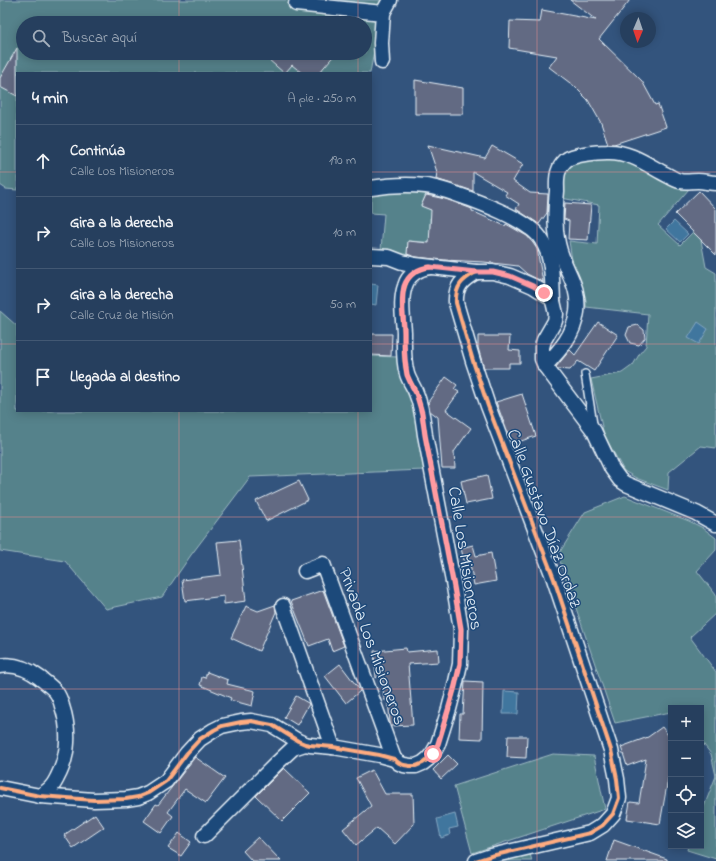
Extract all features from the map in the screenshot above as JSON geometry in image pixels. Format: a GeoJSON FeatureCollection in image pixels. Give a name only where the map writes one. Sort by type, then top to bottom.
{"type":"FeatureCollection","features":[{"type":"Feature","properties":{"kind":"street"},"geometry":{"type":"LineString","coordinates":[[382,62],[381,43],[383,13],[390,0]]}},
{"type":"Feature","properties":{"kind":"street"},"geometry":{"type":"LineString","coordinates":[[296,4],[383,13]]}},
{"type":"Feature","properties":{"kind":"street"},"geometry":{"type":"LineString","coordinates":[[546,366],[567,340],[577,313],[574,283],[560,251],[556,236],[555,217],[558,175],[562,165],[571,157],[577,155],[607,152],[619,153],[639,159],[679,181],[699,181],[716,184]]}},
{"type":"Feature","properties":{"kind":"street"},"geometry":{"type":"LineString","coordinates":[[372,188],[408,185],[427,186],[452,192],[508,215],[532,229],[539,236],[548,254],[552,278],[553,301],[556,314],[555,321],[544,340],[542,359],[546,366],[594,430],[612,469],[620,480],[636,489],[696,513],[716,524]]}},
{"type":"Feature","properties":{"kind":"street"},"geometry":{"type":"LineString","coordinates":[[372,256],[389,257],[402,262],[430,267],[476,272],[493,272],[510,276],[533,286],[549,296],[553,301]]}},
{"type":"Feature","properties":{"kind":"street","name":"Calle Los Misioneros"},"geometry":{"type":"LineString","coordinates":[[0,788],[40,796],[94,800],[138,797],[148,793],[166,780],[187,752],[200,739],[214,730],[230,723],[251,721],[272,725],[305,744],[379,755],[394,759],[398,763],[404,765],[416,766],[423,763],[433,754],[438,744],[449,709],[460,664],[461,629],[422,413],[416,393],[407,375],[405,358],[403,302],[404,286],[412,274],[423,268],[430,267]]}},
{"type":"Feature","properties":{"kind":"street","name":"Calle Gustavo Díaz Ordaz"},"geometry":{"type":"LineString","coordinates":[[476,272],[461,282],[455,296],[456,303],[488,406],[554,579],[611,750],[619,798],[613,814],[603,825],[590,833],[476,861]]}},
{"type":"Feature","properties":{"kind":"street","name":"Privada Los Misioneros"},"geometry":{"type":"LineString","coordinates":[[305,572],[323,564],[394,759]]}},
{"type":"Feature","properties":{"kind":"street"},"geometry":{"type":"LineString","coordinates":[[283,606],[333,747]]}},
{"type":"Feature","properties":{"kind":"street"},"geometry":{"type":"LineString","coordinates":[[0,666],[7,664],[22,667],[36,675],[56,691],[65,714],[67,739],[63,763],[59,775],[52,786],[40,796]]}},
{"type":"Feature","properties":{"kind":"street"},"geometry":{"type":"LineString","coordinates":[[204,836],[293,748],[305,744]]}},
{"type":"Feature","properties":{"kind":"lane"},"geometry":{"type":"LineString","coordinates":[[585,374],[594,430]]}},
{"type":"Feature","properties":{"kind":"green space"},"geometry":{"type":"Polygon","coordinates":[[[0,0],[387,0],[382,7],[370,72],[16,72],[16,190],[6,189],[0,185],[0,0]]]}},
{"type":"Feature","properties":{"kind":"green space"},"geometry":{"type":"Polygon","coordinates":[[[607,155],[645,168],[689,189],[658,225],[680,245],[693,232],[701,240],[706,267],[716,273],[716,448],[701,446],[669,472],[668,490],[636,478],[624,471],[604,435],[591,379],[622,373],[633,365],[646,346],[648,314],[586,307],[586,300],[572,260],[569,241],[597,244],[599,205],[561,198],[561,176],[568,163],[607,155]]]}},
{"type":"Feature","properties":{"kind":"green space"},"geometry":{"type":"Polygon","coordinates":[[[409,192],[426,194],[421,206],[454,219],[430,218],[430,229],[443,230],[442,243],[408,241],[407,258],[381,250],[384,214],[372,213],[372,193],[409,192]]]}},
{"type":"Feature","properties":{"kind":"green space"},"geometry":{"type":"Polygon","coordinates":[[[0,311],[16,325],[16,412],[372,412],[372,356],[398,357],[401,377],[410,396],[415,414],[424,470],[250,477],[191,555],[162,597],[106,609],[65,561],[0,551],[0,311]]]}},
{"type":"Feature","properties":{"kind":"green space"},"geometry":{"type":"Polygon","coordinates":[[[625,496],[689,521],[703,528],[716,538],[716,550],[697,571],[716,595],[716,613],[690,637],[716,672],[716,776],[711,754],[704,745],[704,705],[668,705],[668,713],[615,723],[558,555],[585,512],[625,496]]]}},
{"type":"Feature","properties":{"kind":"green space"},"geometry":{"type":"Polygon","coordinates":[[[553,754],[594,756],[605,809],[472,853],[454,786],[553,754]]]}},
{"type":"Feature","properties":{"kind":"green space"},"geometry":{"type":"Polygon","coordinates":[[[716,776],[716,859],[687,850],[704,849],[704,806],[716,776]]]}},
{"type":"Feature","properties":{"kind":"green space"},"geometry":{"type":"Polygon","coordinates":[[[530,854],[532,861],[494,861],[530,854]]]}},
{"type":"Feature","properties":{"kind":"water"},"geometry":{"type":"Polygon","coordinates":[[[674,221],[688,234],[680,242],[666,229],[674,221]]]}},
{"type":"Feature","properties":{"kind":"water"},"geometry":{"type":"Polygon","coordinates":[[[372,284],[378,285],[376,305],[372,304],[372,284]]]}},
{"type":"Feature","properties":{"kind":"water"},"geometry":{"type":"Polygon","coordinates":[[[698,322],[708,329],[699,344],[688,338],[698,322]]]}},
{"type":"Feature","properties":{"kind":"water"},"geometry":{"type":"Polygon","coordinates":[[[504,691],[519,692],[518,714],[503,714],[504,691]]]}},
{"type":"Feature","properties":{"kind":"water"},"geometry":{"type":"Polygon","coordinates":[[[455,814],[458,827],[449,829],[450,835],[441,838],[437,819],[455,814]]]}},
{"type":"Feature","properties":{"kind":"building"},"geometry":{"type":"Polygon","coordinates":[[[570,0],[630,0],[599,39],[642,81],[655,105],[658,104],[666,127],[614,144],[608,144],[601,123],[588,100],[574,86],[549,67],[557,56],[509,48],[510,21],[540,22],[542,10],[596,20],[570,0]]]}},
{"type":"Feature","properties":{"kind":"building"},"geometry":{"type":"Polygon","coordinates":[[[16,50],[16,95],[0,87],[0,78],[16,50]]]}},
{"type":"Feature","properties":{"kind":"building"},"geometry":{"type":"Polygon","coordinates":[[[269,60],[330,60],[320,72],[301,72],[292,65],[286,72],[283,72],[269,60]]]}},
{"type":"Feature","properties":{"kind":"building"},"geometry":{"type":"Polygon","coordinates":[[[415,80],[463,88],[463,114],[415,114],[415,80]]]}},
{"type":"Feature","properties":{"kind":"building"},"geometry":{"type":"Polygon","coordinates":[[[428,145],[485,158],[492,146],[523,164],[513,181],[530,193],[548,194],[547,213],[539,224],[516,209],[519,204],[505,195],[507,192],[473,172],[473,191],[436,179],[437,172],[428,145]]]}},
{"type":"Feature","properties":{"kind":"building"},"geometry":{"type":"Polygon","coordinates":[[[699,191],[716,209],[716,255],[675,214],[699,191]]]}},
{"type":"Feature","properties":{"kind":"building"},"geometry":{"type":"Polygon","coordinates":[[[426,195],[446,199],[472,209],[472,211],[505,226],[506,224],[527,236],[537,249],[543,282],[527,274],[518,266],[416,257],[407,254],[408,241],[429,243],[431,210],[421,206],[426,195]]]}},
{"type":"Feature","properties":{"kind":"building"},"geometry":{"type":"Polygon","coordinates":[[[565,203],[591,205],[588,240],[568,239],[569,221],[564,219],[565,203]]]}},
{"type":"Feature","properties":{"kind":"building"},"geometry":{"type":"Polygon","coordinates":[[[598,322],[618,335],[594,371],[578,361],[570,370],[558,369],[556,367],[570,350],[575,355],[598,322]]]}},
{"type":"Feature","properties":{"kind":"building"},"geometry":{"type":"Polygon","coordinates":[[[638,325],[644,330],[645,338],[639,345],[630,343],[626,335],[629,327],[638,325]]]}},
{"type":"Feature","properties":{"kind":"building"},"geometry":{"type":"Polygon","coordinates":[[[372,334],[392,334],[391,356],[372,355],[372,334]]]}},
{"type":"Feature","properties":{"kind":"building"},"geometry":{"type":"Polygon","coordinates":[[[478,336],[510,336],[509,350],[520,351],[520,363],[509,363],[509,368],[484,368],[478,348],[478,336]]]}},
{"type":"Feature","properties":{"kind":"building"},"geometry":{"type":"Polygon","coordinates":[[[446,377],[457,385],[454,389],[459,392],[446,410],[471,428],[454,452],[455,468],[442,468],[438,417],[430,411],[428,402],[446,377]]]}},
{"type":"Feature","properties":{"kind":"building"},"geometry":{"type":"Polygon","coordinates":[[[522,394],[536,436],[512,444],[496,402],[522,394]]]}},
{"type":"Feature","properties":{"kind":"building"},"geometry":{"type":"Polygon","coordinates":[[[487,475],[492,499],[466,504],[461,481],[487,475]]]}},
{"type":"Feature","properties":{"kind":"building"},"geometry":{"type":"Polygon","coordinates":[[[299,481],[308,500],[266,521],[256,501],[299,481]]]}},
{"type":"Feature","properties":{"kind":"building"},"geometry":{"type":"Polygon","coordinates":[[[239,540],[246,601],[224,604],[224,596],[185,601],[182,580],[221,575],[217,542],[239,540]]]}},
{"type":"Feature","properties":{"kind":"building"},"geometry":{"type":"Polygon","coordinates":[[[473,545],[476,556],[491,553],[496,581],[474,585],[469,559],[464,561],[461,548],[473,545]]]}},
{"type":"Feature","properties":{"kind":"building"},"geometry":{"type":"Polygon","coordinates":[[[323,590],[344,646],[332,651],[328,639],[309,646],[291,601],[323,590]]]}},
{"type":"Feature","properties":{"kind":"building"},"geometry":{"type":"Polygon","coordinates":[[[275,605],[276,612],[259,651],[231,638],[246,606],[258,611],[275,605]]]}},
{"type":"Feature","properties":{"kind":"building"},"geometry":{"type":"Polygon","coordinates":[[[406,648],[407,652],[438,649],[439,662],[408,664],[413,725],[391,726],[388,700],[384,700],[382,674],[376,678],[374,651],[406,648]]]}},
{"type":"Feature","properties":{"kind":"building"},"geometry":{"type":"Polygon","coordinates":[[[340,664],[360,691],[346,703],[325,676],[340,664]]]}},
{"type":"Feature","properties":{"kind":"building"},"geometry":{"type":"Polygon","coordinates":[[[207,672],[228,680],[227,684],[255,691],[252,706],[230,700],[231,698],[200,685],[202,677],[205,678],[207,672]]]}},
{"type":"Feature","properties":{"kind":"building"},"geometry":{"type":"Polygon","coordinates":[[[465,681],[483,682],[482,739],[459,738],[460,714],[463,714],[465,681]]]}},
{"type":"Feature","properties":{"kind":"building"},"geometry":{"type":"Polygon","coordinates":[[[296,696],[309,704],[297,725],[284,717],[296,696]]]}},
{"type":"Feature","properties":{"kind":"building"},"geometry":{"type":"Polygon","coordinates":[[[662,727],[668,735],[668,779],[660,824],[627,819],[630,802],[639,803],[646,759],[627,766],[621,747],[648,737],[662,727]]]}},
{"type":"Feature","properties":{"kind":"building"},"geometry":{"type":"Polygon","coordinates":[[[508,736],[527,736],[526,758],[507,757],[508,736]]]}},
{"type":"Feature","properties":{"kind":"building"},"geometry":{"type":"Polygon","coordinates":[[[448,755],[457,764],[441,779],[433,770],[448,755]]]}},
{"type":"Feature","properties":{"kind":"building"},"geometry":{"type":"Polygon","coordinates":[[[195,757],[225,778],[206,803],[185,789],[168,812],[173,816],[161,833],[144,821],[156,804],[158,805],[195,757]]]}},
{"type":"Feature","properties":{"kind":"building"},"geometry":{"type":"Polygon","coordinates":[[[284,768],[310,793],[282,821],[256,796],[284,768]]]}},
{"type":"Feature","properties":{"kind":"building"},"geometry":{"type":"Polygon","coordinates":[[[372,770],[385,794],[413,794],[414,824],[395,844],[377,828],[356,845],[343,829],[371,806],[356,778],[372,770]]]}},
{"type":"Feature","properties":{"kind":"building"},"geometry":{"type":"Polygon","coordinates":[[[95,814],[104,827],[73,848],[64,835],[95,814]]]}},
{"type":"Feature","properties":{"kind":"building"},"geometry":{"type":"Polygon","coordinates":[[[179,833],[191,842],[181,856],[168,848],[179,833]]]}},
{"type":"Feature","properties":{"kind":"building"},"geometry":{"type":"Polygon","coordinates":[[[258,837],[281,861],[252,861],[243,851],[258,837]]]}},
{"type":"Feature","properties":{"kind":"building"},"geometry":{"type":"Polygon","coordinates":[[[614,840],[667,859],[667,861],[607,861],[614,840]]]}},
{"type":"Feature","properties":{"kind":"cycle path"},"geometry":{"type":"LineString","coordinates":[[0,788],[40,796],[94,800],[138,797],[148,793],[166,781],[187,753],[200,739],[222,726],[251,721],[272,725],[305,744],[379,755],[394,759],[404,765],[416,766],[423,763],[433,753],[438,744],[449,709],[460,664],[461,629],[421,409],[418,398],[407,374],[404,359],[402,309],[403,291],[406,282],[411,275],[422,269],[430,267]]}},
{"type":"Feature","properties":{"kind":"cycle path"},"geometry":{"type":"LineString","coordinates":[[476,272],[460,284],[457,292],[456,303],[488,406],[554,579],[611,750],[619,798],[613,814],[603,825],[590,833],[491,856],[476,861]]}},
{"type":"Feature","properties":{"kind":"route"},"geometry":{"type":"LineString","coordinates":[[433,754],[438,744],[449,709],[460,664],[461,629],[422,413],[416,393],[407,375],[403,302],[404,286],[412,274],[423,268],[430,267],[476,272],[493,272],[510,276],[533,286],[544,293]]}}]}
